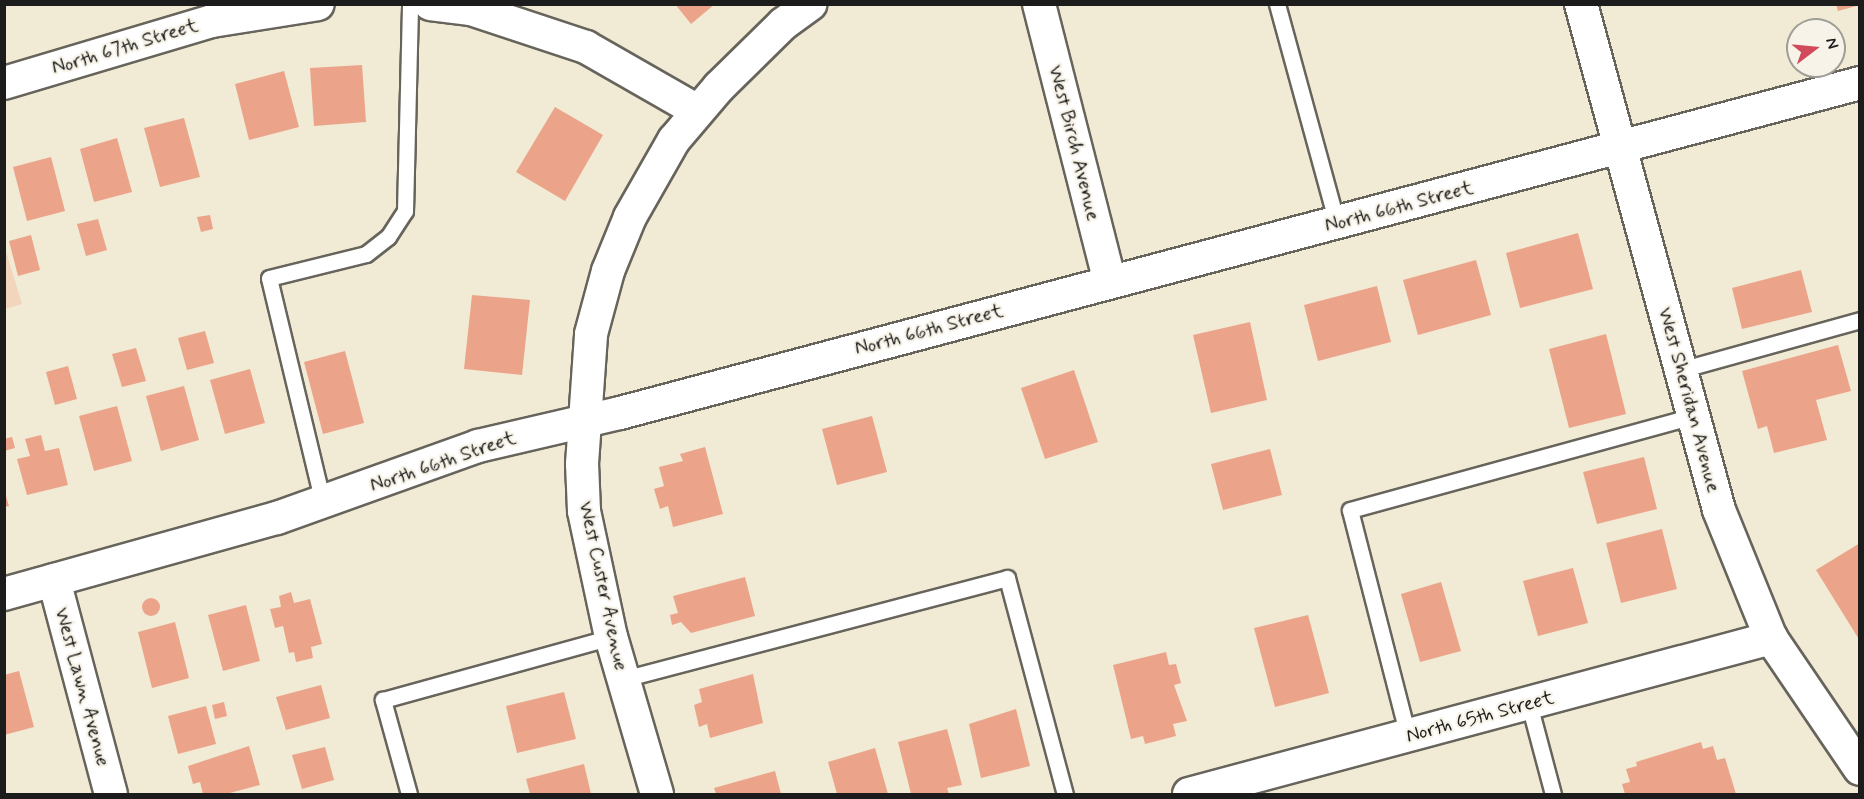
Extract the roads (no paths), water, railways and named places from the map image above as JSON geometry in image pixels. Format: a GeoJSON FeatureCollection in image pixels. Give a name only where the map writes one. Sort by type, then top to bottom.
{"type":"FeatureCollection","features":[{"type":"Feature","properties":{"kind":"street","name":"North 67th Street"},"geometry":{"type":"LineString","coordinates":[[4,84],[210,13],[318,4]]}},
{"type":"Feature","properties":{"kind":"street"},"geometry":{"type":"LineString","coordinates":[[430,4],[471,9],[586,47],[696,110],[783,24],[811,4]]}},
{"type":"Feature","properties":{"kind":"street","name":"West Birch Avenue"},"geometry":{"type":"LineString","coordinates":[[1039,4],[1110,282]]}},
{"type":"Feature","properties":{"kind":"street","name":"West Sheridan Avenue"},"geometry":{"type":"LineString","coordinates":[[1581,4],[1719,510],[1771,638],[1860,769]]}},
{"type":"Feature","properties":{"kind":"street","name":"North 66th Street"},"geometry":{"type":"LineString","coordinates":[[4,594],[323,503],[478,446],[1620,149],[1860,83]]}},
{"type":"Feature","properties":{"kind":"street","name":"West Custer Avenue"},"geometry":{"type":"LineString","coordinates":[[657,795],[611,637],[584,511],[585,420],[591,334],[608,271],[630,217],[696,110]]}},
{"type":"Feature","properties":{"kind":"street","name":"West Lawn Avenue"},"geometry":{"type":"LineString","coordinates":[[54,579],[111,795]]}},
{"type":"Feature","properties":{"kind":"street","name":"North 65th Street"},"geometry":{"type":"LineString","coordinates":[[1189,795],[1771,638]]}},
{"type":"Feature","properties":{"kind":"lane"},"geometry":{"type":"LineString","coordinates":[[323,503],[269,279],[366,254],[388,237],[405,211],[410,4]]}},
{"type":"Feature","properties":{"kind":"lane"},"geometry":{"type":"LineString","coordinates":[[1277,4],[1337,223]]}},
{"type":"Feature","properties":{"kind":"lane"},"geometry":{"type":"LineString","coordinates":[[1680,370],[1860,320]]}},
{"type":"Feature","properties":{"kind":"lane"},"geometry":{"type":"LineString","coordinates":[[1408,736],[1350,510],[1693,416]]}},
{"type":"Feature","properties":{"kind":"lane"},"geometry":{"type":"LineString","coordinates":[[623,679],[1007,578],[1065,795]]}},
{"type":"Feature","properties":{"kind":"lane"},"geometry":{"type":"LineString","coordinates":[[409,795],[383,700],[611,637]]}},
{"type":"Feature","properties":{"kind":"lane"},"geometry":{"type":"LineString","coordinates":[[1529,704],[1553,795]]}}]}
